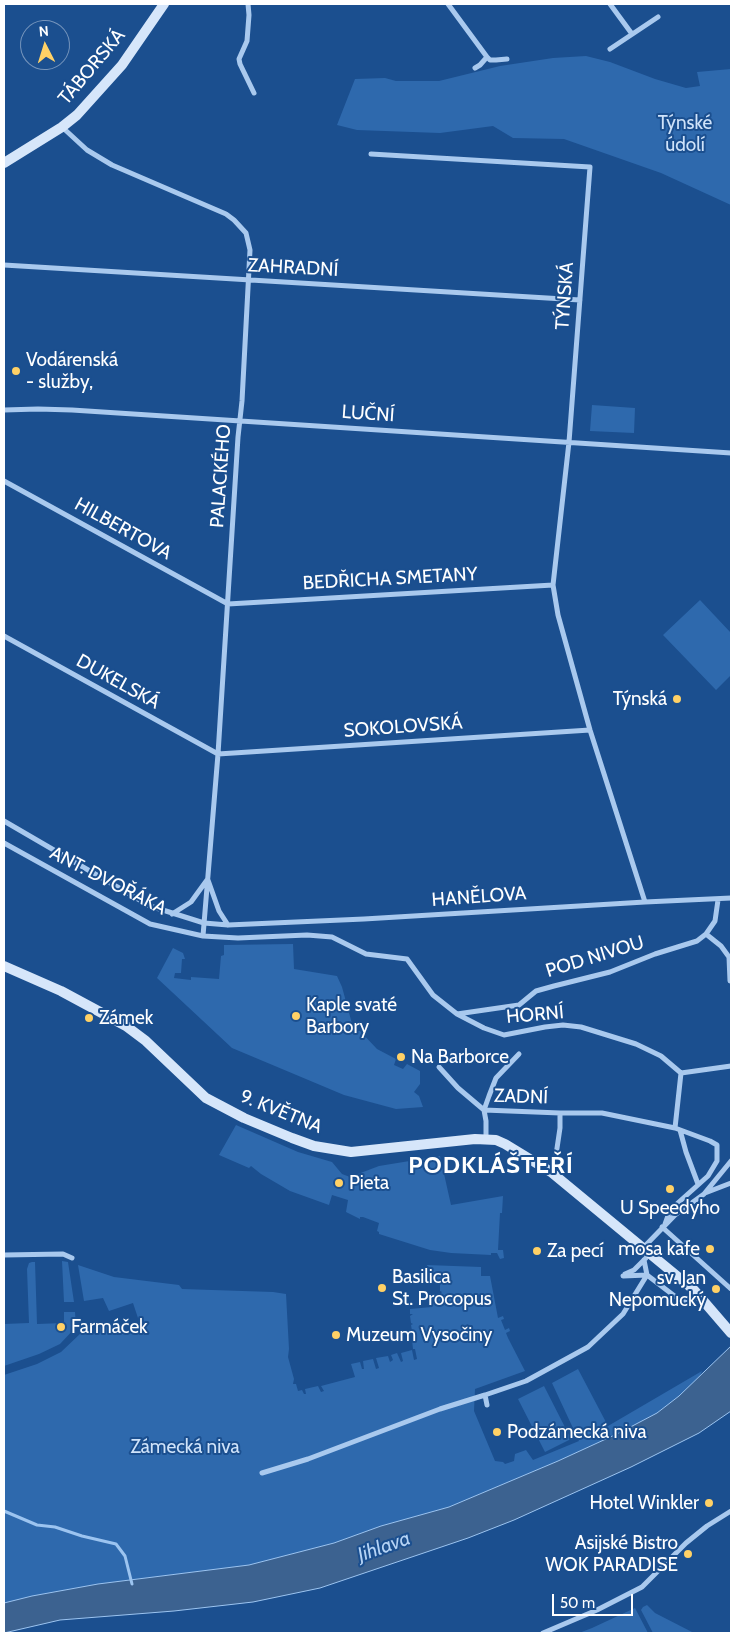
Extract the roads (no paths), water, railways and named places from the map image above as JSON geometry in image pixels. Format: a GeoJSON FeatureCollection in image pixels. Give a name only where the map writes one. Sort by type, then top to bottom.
{"type":"FeatureCollection","features":[{"type":"Feature","properties":{"kind":"main road","name":"TÁBORSKÁ"},"geometry":{"type":"LineString","coordinates":[[4,162],[62,127],[76,115],[122,65],[164,4]]}},
{"type":"Feature","properties":{"kind":"main road","name":"9. KVĚTNA"},"geometry":{"type":"LineString","coordinates":[[4,966],[61,992],[126,1026],[146,1041],[206,1098],[244,1118],[299,1141],[321,1148],[351,1152],[486,1139],[496,1140],[504,1144],[551,1172],[574,1190],[646,1254],[699,1296],[731,1332]]}},
{"type":"Feature","properties":{"kind":"street"},"geometry":{"type":"LineString","coordinates":[[248,4],[247,41],[239,59],[254,93]]}},
{"type":"Feature","properties":{"kind":"street"},"geometry":{"type":"LineString","coordinates":[[448,4],[490,60],[507,59]]}},
{"type":"Feature","properties":{"kind":"street"},"geometry":{"type":"LineString","coordinates":[[610,4],[632,34]]}},
{"type":"Feature","properties":{"kind":"street"},"geometry":{"type":"LineString","coordinates":[[610,49],[658,17]]}},
{"type":"Feature","properties":{"kind":"street"},"geometry":{"type":"LineString","coordinates":[[475,68],[487,57]]}},
{"type":"Feature","properties":{"kind":"street","name":"PALACKÉHO"},"geometry":{"type":"LineString","coordinates":[[62,127],[87,150],[112,166],[234,220],[246,233],[250,250],[242,401],[239,422],[218,754],[203,936]]}},
{"type":"Feature","properties":{"kind":"street","name":"TÝNSKÁ"},"geometry":{"type":"LineString","coordinates":[[371,154],[590,167],[569,442],[553,585],[558,615],[590,730],[645,902]]}},
{"type":"Feature","properties":{"kind":"street","name":"ZAHRADNÍ"},"geometry":{"type":"LineString","coordinates":[[4,265],[580,300]]}},
{"type":"Feature","properties":{"kind":"street","name":"LUČNÍ"},"geometry":{"type":"LineString","coordinates":[[4,410],[72,410],[731,454]]}},
{"type":"Feature","properties":{"kind":"street","name":"HILBERTOVA"},"geometry":{"type":"LineString","coordinates":[[4,480],[228,604]]}},
{"type":"Feature","properties":{"kind":"street","name":"BEDŘICHA SMETANY"},"geometry":{"type":"LineString","coordinates":[[228,604],[553,585]]}},
{"type":"Feature","properties":{"kind":"street","name":"DUKELSKÁ"},"geometry":{"type":"LineString","coordinates":[[4,636],[218,754]]}},
{"type":"Feature","properties":{"kind":"street","name":"SOKOLOVSKÁ"},"geometry":{"type":"LineString","coordinates":[[218,754],[590,730]]}},
{"type":"Feature","properties":{"kind":"street","name":"ANT. DVOŘÁKA"},"geometry":{"type":"LineString","coordinates":[[4,821],[150,906],[204,923]]}},
{"type":"Feature","properties":{"kind":"street","name":"ANT. DVOŘÁKA"},"geometry":{"type":"LineString","coordinates":[[4,843],[150,924],[203,936]]}},
{"type":"Feature","properties":{"kind":"street"},"geometry":{"type":"LineString","coordinates":[[172,914],[191,902],[207,879]]}},
{"type":"Feature","properties":{"kind":"street"},"geometry":{"type":"LineString","coordinates":[[207,879],[219,911],[228,925]]}},
{"type":"Feature","properties":{"kind":"street","name":"HANĚLOVA"},"geometry":{"type":"LineString","coordinates":[[204,923],[228,925],[364,920],[731,898]]}},
{"type":"Feature","properties":{"kind":"street"},"geometry":{"type":"LineString","coordinates":[[718,900],[715,921],[706,934],[721,946],[729,957],[730,981]]}},
{"type":"Feature","properties":{"kind":"street","name":"POD NIVOU"},"geometry":{"type":"LineString","coordinates":[[457,1014],[519,1005],[536,991],[610,972],[655,954],[697,941],[706,934]]}},
{"type":"Feature","properties":{"kind":"street","name":"HORNÍ"},"geometry":{"type":"LineString","coordinates":[[203,936],[238,938],[307,935],[332,937],[366,954],[407,959],[433,995],[457,1014],[484,1028],[504,1035],[563,1025],[580,1027],[636,1044],[661,1056],[681,1073]]}},
{"type":"Feature","properties":{"kind":"street","name":"HORNÍ"},"geometry":{"type":"LineString","coordinates":[[486,1139],[484,1110],[496,1078],[519,1054]]}},
{"type":"Feature","properties":{"kind":"street"},"geometry":{"type":"LineString","coordinates":[[699,1296],[681,1301],[647,1275],[623,1276],[634,1270],[646,1254],[664,1226],[670,1210],[698,1184],[677,1129],[681,1073],[731,1066]]}},
{"type":"Feature","properties":{"kind":"street","name":"ZADNÍ"},"geometry":{"type":"LineString","coordinates":[[439,1067],[458,1088],[484,1110],[560,1114],[602,1113],[677,1129],[710,1141],[717,1146],[717,1161],[708,1176],[698,1184]]}},
{"type":"Feature","properties":{"kind":"street","name":"ZADNÍ"},"geometry":{"type":"LineString","coordinates":[[551,1172],[556,1155],[560,1114]]}},
{"type":"Feature","properties":{"kind":"street"},"geometry":{"type":"LineString","coordinates":[[664,1226],[704,1194],[731,1161]]}},
{"type":"Feature","properties":{"kind":"street"},"geometry":{"type":"LineString","coordinates":[[704,1194],[731,1183]]}},
{"type":"Feature","properties":{"kind":"street"},"geometry":{"type":"LineString","coordinates":[[664,1226],[731,1289]]}},
{"type":"Feature","properties":{"kind":"street"},"geometry":{"type":"LineString","coordinates":[[4,1255],[63,1254],[72,1258]]}},
{"type":"Feature","properties":{"kind":"street"},"geometry":{"type":"LineString","coordinates":[[262,1473],[308,1459],[440,1409],[526,1381],[588,1348],[623,1314],[647,1275],[646,1254]]}},
{"type":"Feature","properties":{"kind":"street"},"geometry":{"type":"LineString","coordinates":[[485,1395],[487,1405]]}},
{"type":"Feature","properties":{"kind":"street"},"geometry":{"type":"LineString","coordinates":[[543,1633],[597,1610],[642,1587],[686,1543],[707,1526],[731,1511]]}},
{"type":"Feature","properties":{"kind":"water","name":"Jihlava"},"geometry":{"type":"Polygon","coordinates":[[[731,1346],[731,1411],[699,1433],[631,1467],[514,1520],[468,1538],[320,1588],[253,1602],[174,1611],[60,1620],[4,1633],[4,1603],[98,1584],[249,1565],[334,1543],[381,1526],[449,1507],[558,1461],[657,1413],[679,1396],[731,1346]]]}},
{"type":"Feature","properties":{"kind":"waterway"},"geometry":{"type":"LineString","coordinates":[[4,1511],[37,1525],[55,1527],[116,1544],[125,1556],[132,1584]]}},
{"type":"Feature","properties":{"kind":"place","name":"Vodárenská - služby,"},"geometry":{"type":"Point","coordinates":[16,371]}},
{"type":"Feature","properties":{"kind":"place","name":"Týnská"},"geometry":{"type":"Point","coordinates":[677,699]}},
{"type":"Feature","properties":{"kind":"place","name":"Kaple svaté Barbory"},"geometry":{"type":"Point","coordinates":[296,1016]}},
{"type":"Feature","properties":{"kind":"place","name":"Zámek"},"geometry":{"type":"Point","coordinates":[89,1018]}},
{"type":"Feature","properties":{"kind":"place","name":"Na Barborce"},"geometry":{"type":"Point","coordinates":[401,1057]}},
{"type":"Feature","properties":{"kind":"place","name":"Pieta"},"geometry":{"type":"Point","coordinates":[339,1183]}},
{"type":"Feature","properties":{"kind":"place","name":"U Speedyho"},"geometry":{"type":"Point","coordinates":[670,1189]}},
{"type":"Feature","properties":{"kind":"place","name":"mosa kafe"},"geometry":{"type":"Point","coordinates":[710,1249]}},
{"type":"Feature","properties":{"kind":"place","name":"Za pecí"},"geometry":{"type":"Point","coordinates":[537,1251]}},
{"type":"Feature","properties":{"kind":"place","name":"Basilica St. Procopus"},"geometry":{"type":"Point","coordinates":[382,1288]}},
{"type":"Feature","properties":{"kind":"place","name":"sv. Jan Nepomucký"},"geometry":{"type":"Point","coordinates":[716,1289]}},
{"type":"Feature","properties":{"kind":"place","name":"Farmáček"},"geometry":{"type":"Point","coordinates":[61,1327]}},
{"type":"Feature","properties":{"kind":"place","name":"Muzeum Vysočiny"},"geometry":{"type":"Point","coordinates":[336,1335]}},
{"type":"Feature","properties":{"kind":"place","name":"Podzámecká niva"},"geometry":{"type":"Point","coordinates":[497,1432]}},
{"type":"Feature","properties":{"kind":"place","name":"Hotel Winkler"},"geometry":{"type":"Point","coordinates":[709,1503]}},
{"type":"Feature","properties":{"kind":"place","name":"Asijské Bistro WOK PARADISE"},"geometry":{"type":"Point","coordinates":[688,1554]}},
{"type":"Feature","properties":{"kind":"district","name":"PODKLÁŠTEŘÍ"},"geometry":{"type":"Point","coordinates":[491,1166]}},
{"type":"Feature","properties":{"kind":"park label","name":"Týnské údolí"},"geometry":{"type":"Point","coordinates":[685,134]}},
{"type":"Feature","properties":{"kind":"park label","name":"Zámecká niva"},"geometry":{"type":"Point","coordinates":[185,1447]}}]}
